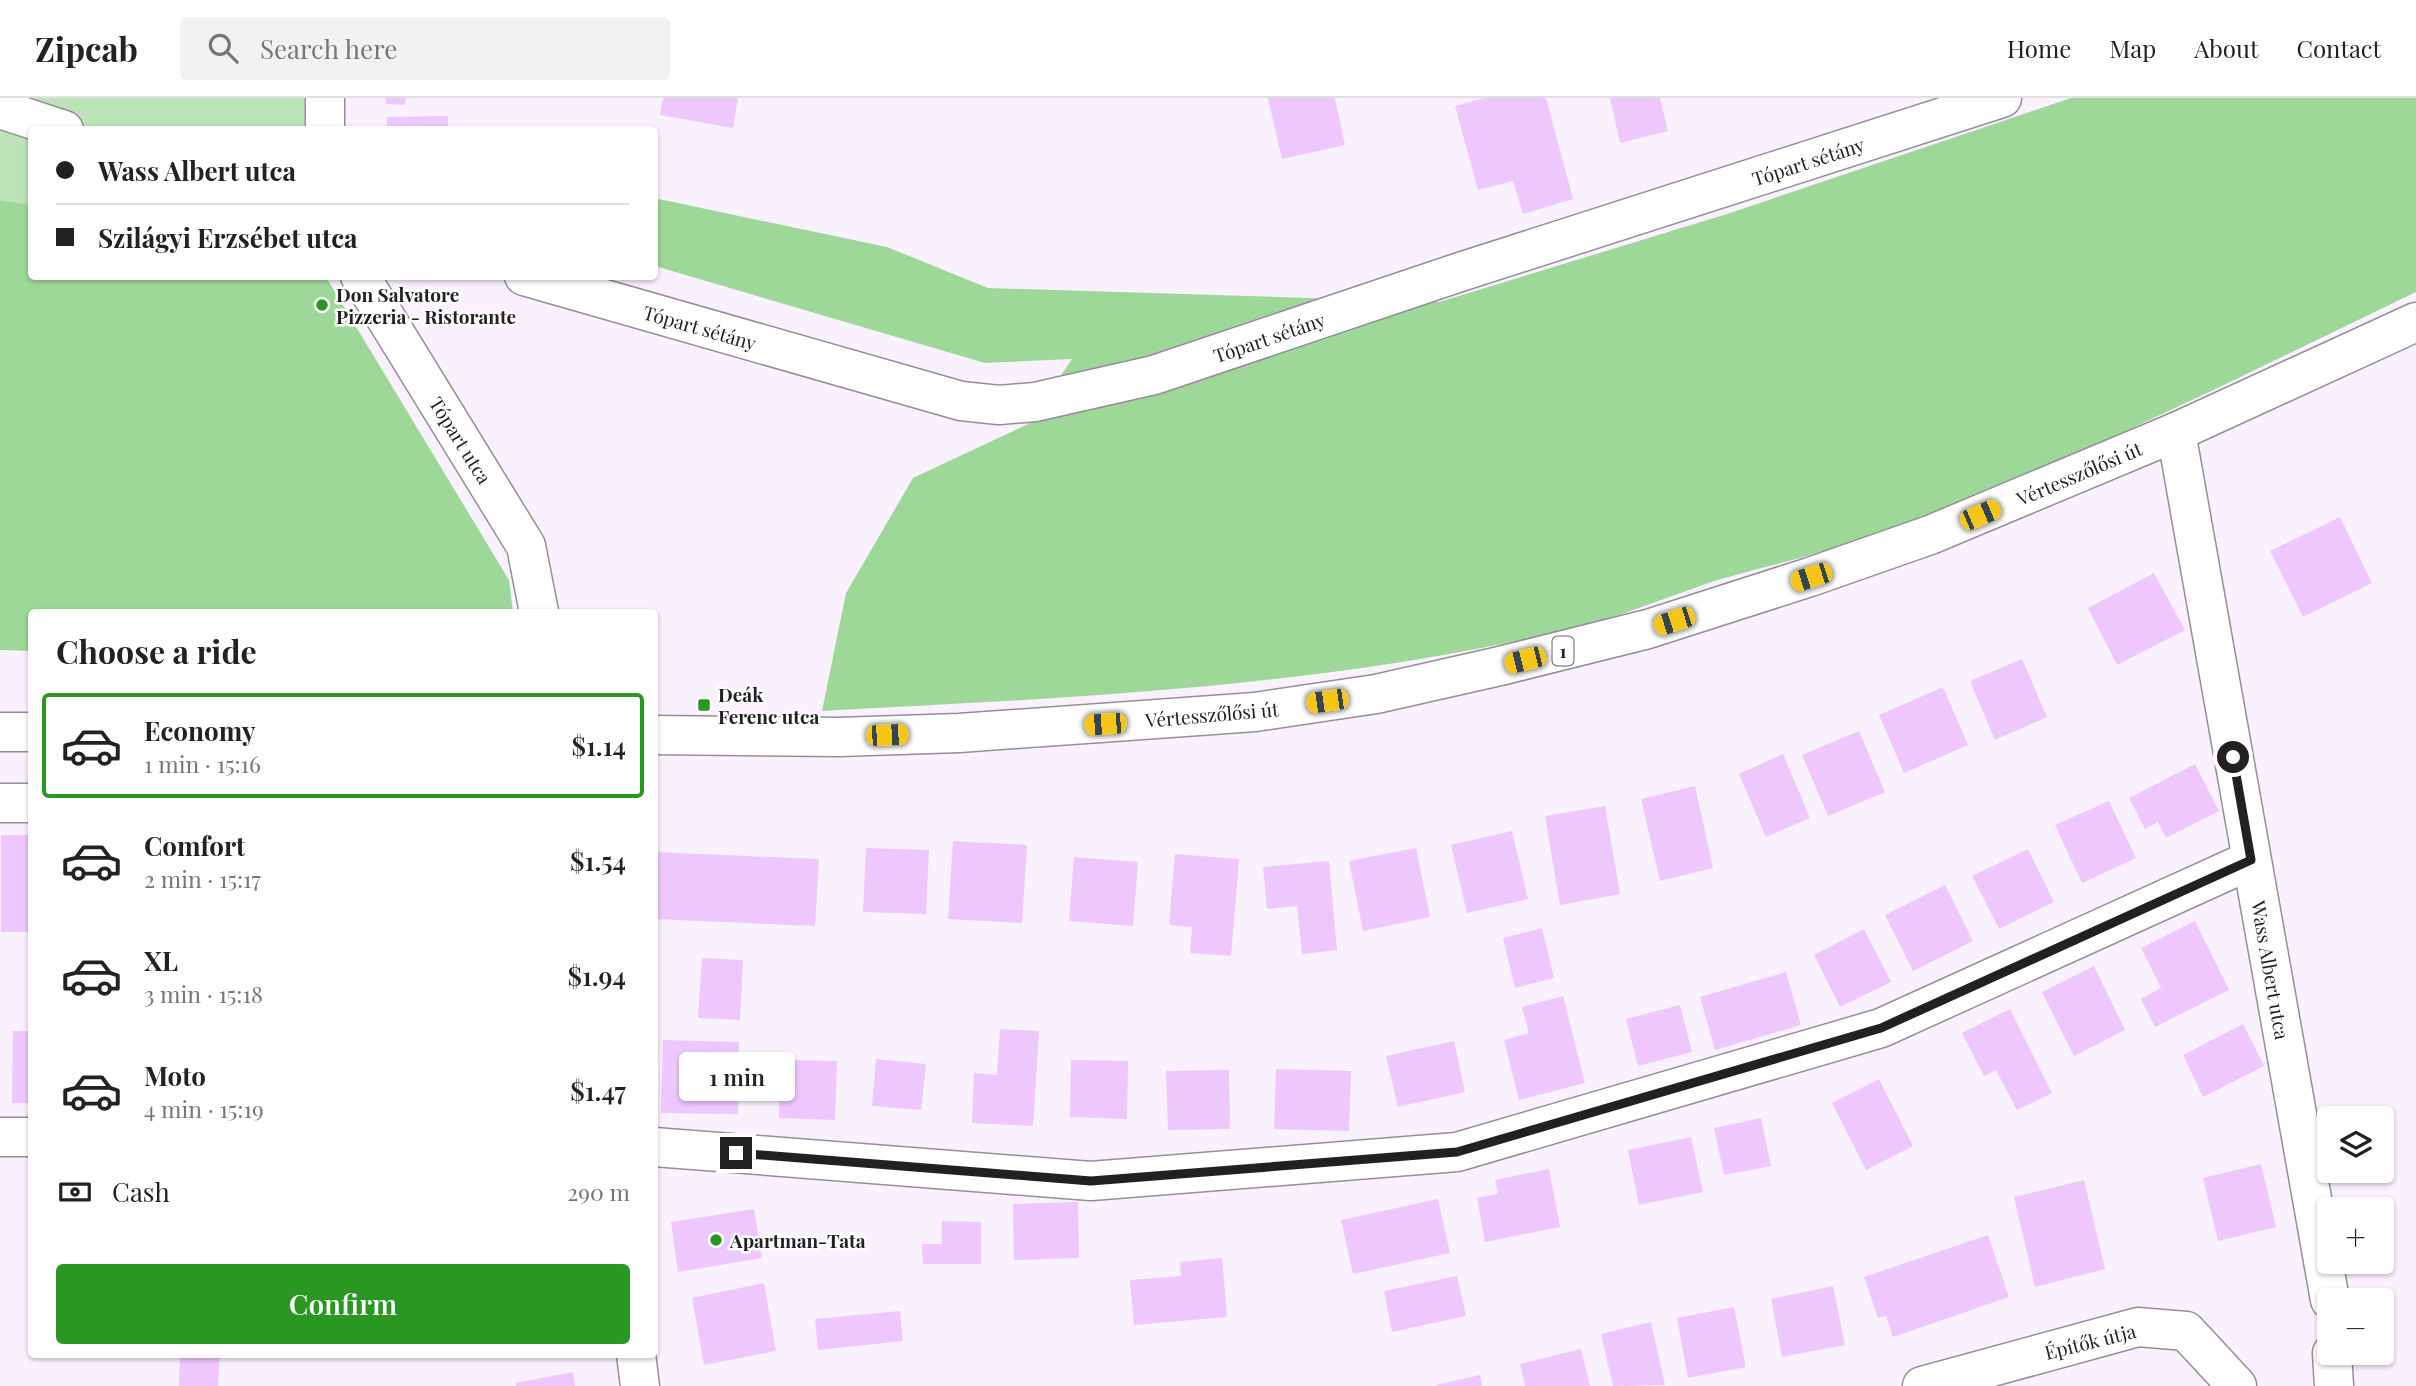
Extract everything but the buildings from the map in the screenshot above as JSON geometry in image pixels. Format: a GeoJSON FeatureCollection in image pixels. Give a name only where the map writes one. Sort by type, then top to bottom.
{"type":"FeatureCollection","features":[{"type":"Feature","properties":{"kind":"street"},"geometry":{"type":"LineString","coordinates":[[325,98],[325,126]]}},
{"type":"Feature","properties":{"kind":"street","name":"Tópart sétány"},"geometry":{"type":"LineString","coordinates":[[538,280],[961,401],[999,405],[1035,402],[1154,375],[1470,269],[2002,98]]}},
{"type":"Feature","properties":{"kind":"street"},"geometry":{"type":"LineString","coordinates":[[0,109],[52,126]]}},
{"type":"Feature","properties":{"kind":"street","name":"Tópart utca"},"geometry":{"type":"LineString","coordinates":[[362,280],[526,546],[538,609]]}},
{"type":"Feature","properties":{"kind":"street","name":"Vértesszőlősi út"},"geometry":{"type":"LineString","coordinates":[[658,735],[839,737],[958,733],[1255,712],[1376,694],[1500,666],[1648,629],[1930,536],[2176,432],[2416,322]]}},
{"type":"Feature","properties":{"kind":"street","name":"Wass Albert utca"},"geometry":{"type":"LineString","coordinates":[[2176,432],[2328,1288]]}},
{"type":"Feature","properties":{"kind":"street"},"geometry":{"type":"LineString","coordinates":[[0,732],[28,732]]}},
{"type":"Feature","properties":{"kind":"street"},"geometry":{"type":"LineString","coordinates":[[0,803],[28,803]]}},
{"type":"Feature","properties":{"kind":"street"},"geometry":{"type":"LineString","coordinates":[[658,1147],[1091,1181],[1457,1152],[1881,1028],[2251,860]]}},
{"type":"Feature","properties":{"kind":"street"},"geometry":{"type":"LineString","coordinates":[[0,1137],[28,1137]]}},
{"type":"Feature","properties":{"kind":"street","name":"Építők útja"},"geometry":{"type":"LineString","coordinates":[[1922,1386],[2138,1327],[2186,1331],[2237,1386]]}},
{"type":"Feature","properties":{"kind":"street"},"geometry":{"type":"LineString","coordinates":[[636,1358],[640,1386]]}},
{"type":"Feature","properties":{"kind":"street"},"geometry":{"type":"LineString","coordinates":[[2332,1365],[2333,1386]]}},
{"type":"Feature","properties":{"kind":"green space"},"geometry":{"type":"Polygon","coordinates":[[[0,98],[312,98],[312,126],[28,126],[28,205],[0,200],[0,98]]]}},
{"type":"Feature","properties":{"kind":"green space"},"geometry":{"type":"Polygon","coordinates":[[[2071,98],[2416,98],[2416,292],[2075,454],[2006,484],[1866,538],[1721,579],[1570,629],[1478,649],[1385,664],[1198,687],[822,711],[846,593],[913,478],[1028,424],[1072,359],[985,363],[658,267],[658,199],[887,247],[988,288],[1439,302],[1727,214],[2071,98]]]}},
{"type":"Feature","properties":{"kind":"green space"},"geometry":{"type":"Polygon","coordinates":[[[0,200],[28,205],[28,280],[328,280],[509,580],[513,609],[28,609],[28,651],[0,650],[0,200]]]}},
{"type":"Feature","properties":{"kind":"place","name":"Don Salvatore Pizzeria - Ristorante"},"geometry":{"type":"Point","coordinates":[322,305]}},
{"type":"Feature","properties":{"kind":"place","name":"Deák Ferenc utca"},"geometry":{"type":"Point","coordinates":[704,705]}},
{"type":"Feature","properties":{"kind":"place","name":"Apartman-Tata"},"geometry":{"type":"Point","coordinates":[716,1240]}},
{"type":"Feature","properties":{"kind":"route"},"geometry":{"type":"LineString","coordinates":[[736,1153],[1091,1181],[1457,1152],[1881,1028],[2251,860],[2233,757]]}}]}
